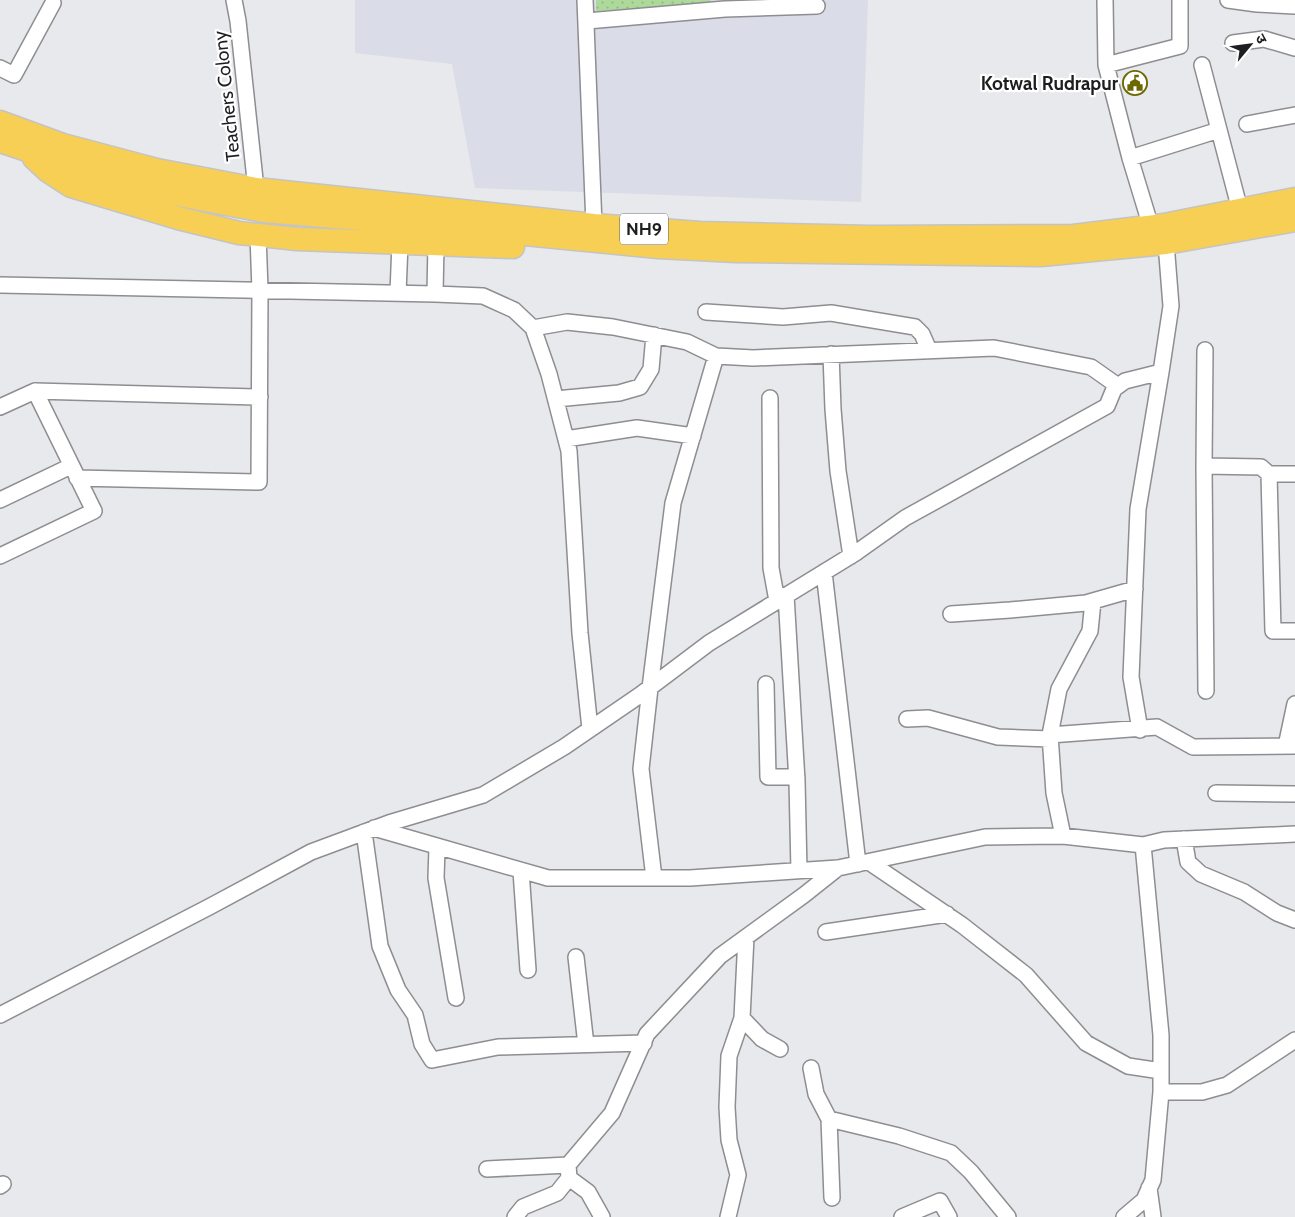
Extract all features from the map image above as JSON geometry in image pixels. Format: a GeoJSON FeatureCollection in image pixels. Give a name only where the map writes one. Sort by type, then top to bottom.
{"type":"FeatureCollection","features":[{"type":"Feature","properties":{"kind":"highway","name":"NH9"},"geometry":{"type":"LineString","coordinates":[[0,122],[63,145],[157,170],[256,189],[594,233]]}},
{"type":"Feature","properties":{"kind":"highway","name":"NH9"},"geometry":{"type":"LineString","coordinates":[[0,141],[111,178],[179,195],[264,211],[594,233],[700,233],[871,246],[939,245],[1160,232],[1295,220]]}},
{"type":"Feature","properties":{"kind":"highway"},"geometry":{"type":"LineString","coordinates":[[25,150],[48,172],[70,186],[178,218],[239,233],[297,240],[520,247],[594,233]]}},
{"type":"Feature","properties":{"kind":"highway","name":"NH9"},"geometry":{"type":"LineString","coordinates":[[1160,232],[1240,210],[1295,199]]}},
{"type":"Feature","properties":{"kind":"street","name":"Teachers Colony"},"geometry":{"type":"LineString","coordinates":[[234,0],[238,21],[256,189]]}},
{"type":"Feature","properties":{"kind":"street"},"geometry":{"type":"LineString","coordinates":[[585,0],[594,233]]}},
{"type":"Feature","properties":{"kind":"street"},"geometry":{"type":"LineString","coordinates":[[1105,0],[1106,65],[1130,158],[1160,232],[1171,306],[1138,509],[1131,677],[1140,730]]}},
{"type":"Feature","properties":{"kind":"street"},"geometry":{"type":"LineString","coordinates":[[1106,65],[1180,46],[1180,0]]}},
{"type":"Feature","properties":{"kind":"street"},"geometry":{"type":"LineString","coordinates":[[1228,0],[1295,6]]}},
{"type":"Feature","properties":{"kind":"street"},"geometry":{"type":"LineString","coordinates":[[0,68],[14,75],[52,3]]}},
{"type":"Feature","properties":{"kind":"street"},"geometry":{"type":"LineString","coordinates":[[586,21],[724,5],[817,6]]}},
{"type":"Feature","properties":{"kind":"street"},"geometry":{"type":"LineString","coordinates":[[1233,43],[1264,39],[1295,48]]}},
{"type":"Feature","properties":{"kind":"street"},"geometry":{"type":"LineString","coordinates":[[1202,65],[1240,210]]}},
{"type":"Feature","properties":{"kind":"street"},"geometry":{"type":"LineString","coordinates":[[1247,124],[1295,115]]}},
{"type":"Feature","properties":{"kind":"street"},"geometry":{"type":"LineString","coordinates":[[1130,158],[1219,130]]}},
{"type":"Feature","properties":{"kind":"street"},"geometry":{"type":"LineString","coordinates":[[0,500],[74,472],[259,482],[260,290],[258,235]]}},
{"type":"Feature","properties":{"kind":"street"},"geometry":{"type":"LineString","coordinates":[[398,293],[400,243]]}},
{"type":"Feature","properties":{"kind":"street"},"geometry":{"type":"LineString","coordinates":[[434,294],[436,244]]}},
{"type":"Feature","properties":{"kind":"street"},"geometry":{"type":"LineString","coordinates":[[0,285],[482,296],[514,310],[532,328],[549,374],[570,450],[580,633],[590,729]]}},
{"type":"Feature","properties":{"kind":"street"},"geometry":{"type":"LineString","coordinates":[[706,312],[783,317],[831,313],[915,327],[922,334],[929,350]]}},
{"type":"Feature","properties":{"kind":"street"},"geometry":{"type":"LineString","coordinates":[[532,328],[567,322],[613,327],[687,342],[716,356],[753,358],[994,348],[1091,367],[1118,386]]}},
{"type":"Feature","properties":{"kind":"street"},"geometry":{"type":"LineString","coordinates":[[556,399],[619,393],[640,387],[651,369],[654,335]]}},
{"type":"Feature","properties":{"kind":"street"},"geometry":{"type":"LineString","coordinates":[[1205,350],[1206,691]]}},
{"type":"Feature","properties":{"kind":"street"},"geometry":{"type":"LineString","coordinates":[[831,354],[832,408],[838,471],[851,556]]}},
{"type":"Feature","properties":{"kind":"street"},"geometry":{"type":"LineString","coordinates":[[654,878],[641,769],[650,688],[673,503],[716,356]]}},
{"type":"Feature","properties":{"kind":"street"},"geometry":{"type":"LineString","coordinates":[[0,1015],[311,852],[369,830],[483,795],[564,747],[650,688],[709,643],[851,556],[905,518],[1107,406],[1114,389],[1125,381],[1161,372]]}},
{"type":"Feature","properties":{"kind":"street"},"geometry":{"type":"LineString","coordinates":[[0,407],[35,391],[260,397]]}},
{"type":"Feature","properties":{"kind":"street"},"geometry":{"type":"LineString","coordinates":[[0,556],[94,511],[35,391]]}},
{"type":"Feature","properties":{"kind":"street"},"geometry":{"type":"LineString","coordinates":[[770,398],[770,568],[782,598],[797,778],[798,871]]}},
{"type":"Feature","properties":{"kind":"street"},"geometry":{"type":"LineString","coordinates":[[566,439],[637,428],[693,436]]}},
{"type":"Feature","properties":{"kind":"street"},"geometry":{"type":"LineString","coordinates":[[1204,466],[1261,467],[1270,474],[1295,474]]}},
{"type":"Feature","properties":{"kind":"street"},"geometry":{"type":"LineString","coordinates":[[1270,474],[1273,631],[1295,631]]}},
{"type":"Feature","properties":{"kind":"street"},"geometry":{"type":"LineString","coordinates":[[824,572],[864,863]]}},
{"type":"Feature","properties":{"kind":"street"},"geometry":{"type":"LineString","coordinates":[[951,614],[1019,610],[1093,601],[1135,589]]}},
{"type":"Feature","properties":{"kind":"street"},"geometry":{"type":"LineString","coordinates":[[1063,836],[1054,792],[1050,737],[1059,690],[1090,631],[1093,601]]}},
{"type":"Feature","properties":{"kind":"street"},"geometry":{"type":"LineString","coordinates":[[766,684],[768,777],[797,778]]}},
{"type":"Feature","properties":{"kind":"street"},"geometry":{"type":"LineString","coordinates":[[908,719],[928,718],[998,737],[1050,737],[1157,728],[1194,747],[1291,746],[1295,704]]}},
{"type":"Feature","properties":{"kind":"street"},"geometry":{"type":"LineString","coordinates":[[1216,793],[1295,794]]}},
{"type":"Feature","properties":{"kind":"street"},"geometry":{"type":"LineString","coordinates":[[369,830],[548,878],[690,878],[838,868],[985,837],[1063,836],[1143,846],[1164,840],[1295,834]]}},
{"type":"Feature","properties":{"kind":"street"},"geometry":{"type":"LineString","coordinates":[[369,830],[380,946],[398,990],[415,1015],[422,1044],[432,1060],[498,1047],[644,1043]]}},
{"type":"Feature","properties":{"kind":"street"},"geometry":{"type":"LineString","coordinates":[[1184,839],[1188,862],[1201,874],[1244,892],[1277,913],[1295,920]]}},
{"type":"Feature","properties":{"kind":"street"},"geometry":{"type":"LineString","coordinates":[[1124,1217],[1144,1200],[1153,1180],[1160,1092],[1161,1035],[1143,846]]}},
{"type":"Feature","properties":{"kind":"street"},"geometry":{"type":"LineString","coordinates":[[437,847],[436,878],[456,998]]}},
{"type":"Feature","properties":{"kind":"street"},"geometry":{"type":"LineString","coordinates":[[864,863],[947,914],[1026,975],[1086,1043],[1128,1066],[1161,1071]]}},
{"type":"Feature","properties":{"kind":"street"},"geometry":{"type":"LineString","coordinates":[[515,1217],[523,1208],[557,1193],[569,1171],[612,1113],[647,1034],[720,956],[838,868]]}},
{"type":"Feature","properties":{"kind":"street"},"geometry":{"type":"LineString","coordinates":[[520,871],[528,970]]}},
{"type":"Feature","properties":{"kind":"street"},"geometry":{"type":"LineString","coordinates":[[826,932],[947,914]]}},
{"type":"Feature","properties":{"kind":"street"},"geometry":{"type":"LineString","coordinates":[[728,1217],[738,1175],[729,1140],[727,1107],[729,1056],[742,1018],[746,937]]}},
{"type":"Feature","properties":{"kind":"street"},"geometry":{"type":"LineString","coordinates":[[576,956],[586,1045]]}},
{"type":"Feature","properties":{"kind":"street"},"geometry":{"type":"LineString","coordinates":[[742,1018],[762,1039],[780,1048]]}},
{"type":"Feature","properties":{"kind":"street"},"geometry":{"type":"LineString","coordinates":[[1160,1092],[1202,1092],[1227,1085],[1295,1040]]}},
{"type":"Feature","properties":{"kind":"street"},"geometry":{"type":"LineString","coordinates":[[811,1068],[816,1094],[829,1119],[832,1198]]}},
{"type":"Feature","properties":{"kind":"street"},"geometry":{"type":"LineString","coordinates":[[829,1119],[899,1136],[951,1153],[971,1172],[1008,1217]]}},
{"type":"Feature","properties":{"kind":"street"},"geometry":{"type":"LineString","coordinates":[[487,1169],[569,1171],[588,1192],[602,1217]]}},
{"type":"Feature","properties":{"kind":"street"},"geometry":{"type":"LineString","coordinates":[[1149,1188],[1153,1217]]}},
{"type":"Feature","properties":{"kind":"street"},"geometry":{"type":"LineString","coordinates":[[902,1217],[940,1202],[949,1217]]}},
{"type":"Feature","properties":{"kind":"shaded area"},"geometry":{"type":"Polygon","coordinates":[[[355,0],[868,0],[861,202],[475,188],[452,64],[355,53],[355,0]]]}},
{"type":"Feature","properties":{"kind":"green space"},"geometry":{"type":"Polygon","coordinates":[[[596,0],[711,0],[709,3],[596,11],[596,0]]]}},
{"type":"Feature","properties":{"kind":"place","name":"Kotwal Rudrapur"},"geometry":{"type":"Point","coordinates":[1135,83]}}]}
